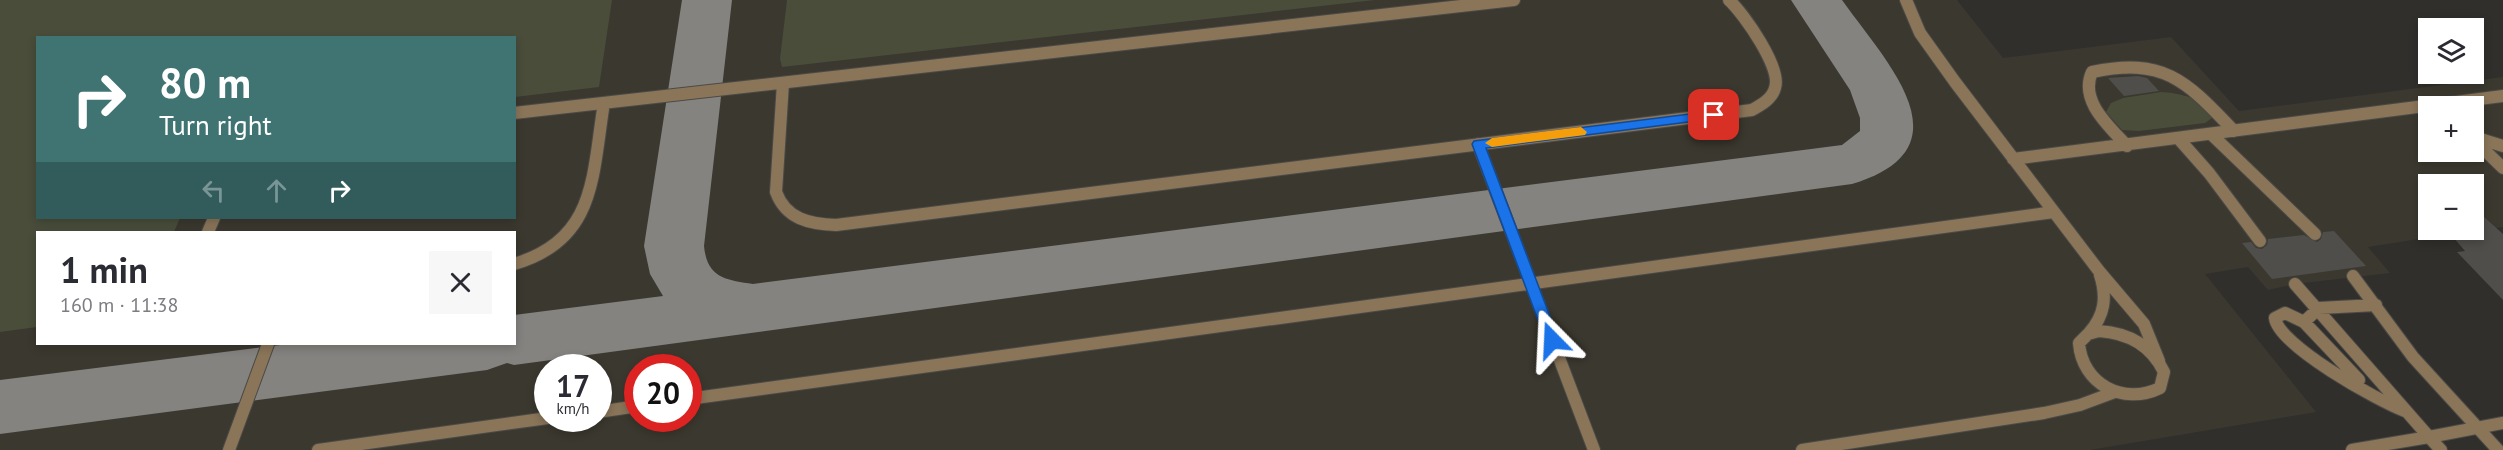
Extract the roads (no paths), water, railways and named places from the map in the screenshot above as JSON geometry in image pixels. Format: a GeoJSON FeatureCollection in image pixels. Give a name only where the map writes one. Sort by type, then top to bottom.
{"type":"FeatureCollection","features":[{"type":"Feature","properties":{"kind":"street"},"geometry":{"type":"LineString","coordinates":[[516,113],[1514,0]]}},
{"type":"Feature","properties":{"kind":"street"},"geometry":{"type":"LineString","coordinates":[[783,83],[776,192],[778,200],[790,215],[809,223],[822,225],[1738,112],[1763,104],[1776,88],[1776,69],[1744,16],[1729,0]]}},
{"type":"Feature","properties":{"kind":"street"},"geometry":{"type":"LineString","coordinates":[[1906,0],[1920,33],[2099,271],[2144,324],[2159,361],[2164,382],[2153,394],[2135,396],[2115,392],[2097,382],[2081,362],[2078,355],[2079,343],[2100,322],[2105,301],[2106,292],[2099,271]]}},
{"type":"Feature","properties":{"kind":"street"},"geometry":{"type":"LineString","coordinates":[[2127,146],[2092,102],[2086,89],[2087,79],[2092,72],[2141,65],[2165,71],[2187,83],[2234,131]]}},
{"type":"Feature","properties":{"kind":"street"},"geometry":{"type":"LineString","coordinates":[[2484,99],[2503,96]]}},
{"type":"Feature","properties":{"kind":"street"},"geometry":{"type":"LineString","coordinates":[[516,263],[552,248],[578,224],[585,201],[604,103]]}},
{"type":"Feature","properties":{"kind":"street"},"geometry":{"type":"LineString","coordinates":[[2013,159],[2418,108]]}},
{"type":"Feature","properties":{"kind":"street"},"geometry":{"type":"LineString","coordinates":[[2211,134],[2315,234]]}},
{"type":"Feature","properties":{"kind":"street"},"geometry":{"type":"LineString","coordinates":[[2178,138],[2209,172],[2260,241]]}},
{"type":"Feature","properties":{"kind":"street"},"geometry":{"type":"LineString","coordinates":[[2484,141],[2503,146]]}},
{"type":"Feature","properties":{"kind":"street"},"geometry":{"type":"LineString","coordinates":[[1478,144],[1594,450]]}},
{"type":"Feature","properties":{"kind":"street"},"geometry":{"type":"LineString","coordinates":[[2484,149],[2503,168]]}},
{"type":"Feature","properties":{"kind":"street"},"geometry":{"type":"LineString","coordinates":[[702,397],[2054,212]]}},
{"type":"Feature","properties":{"kind":"street"},"geometry":{"type":"LineString","coordinates":[[2353,276],[2414,357],[2498,450]]}},
{"type":"Feature","properties":{"kind":"street"},"geometry":{"type":"LineString","coordinates":[[2295,284],[2319,308],[2441,450]]}},
{"type":"Feature","properties":{"kind":"street"},"geometry":{"type":"LineString","coordinates":[[2304,321],[2319,308],[2376,305]]}},
{"type":"Feature","properties":{"kind":"street"},"geometry":{"type":"LineString","coordinates":[[2381,402],[2304,321],[2285,313],[2275,318],[2277,327],[2290,340],[2381,402],[2406,412]]}},
{"type":"Feature","properties":{"kind":"street"},"geometry":{"type":"LineString","coordinates":[[2088,334],[2105,331],[2126,335],[2145,346],[2159,361]]}},
{"type":"Feature","properties":{"kind":"street"},"geometry":{"type":"LineString","coordinates":[[229,450],[268,345]]}},
{"type":"Feature","properties":{"kind":"street"},"geometry":{"type":"LineString","coordinates":[[1802,450],[2044,413],[2080,405],[2115,392]]}},
{"type":"Feature","properties":{"kind":"street"},"geometry":{"type":"LineString","coordinates":[[318,450],[534,420]]}},
{"type":"Feature","properties":{"kind":"street"},"geometry":{"type":"LineString","coordinates":[[2352,450],[2503,423]]}}]}
